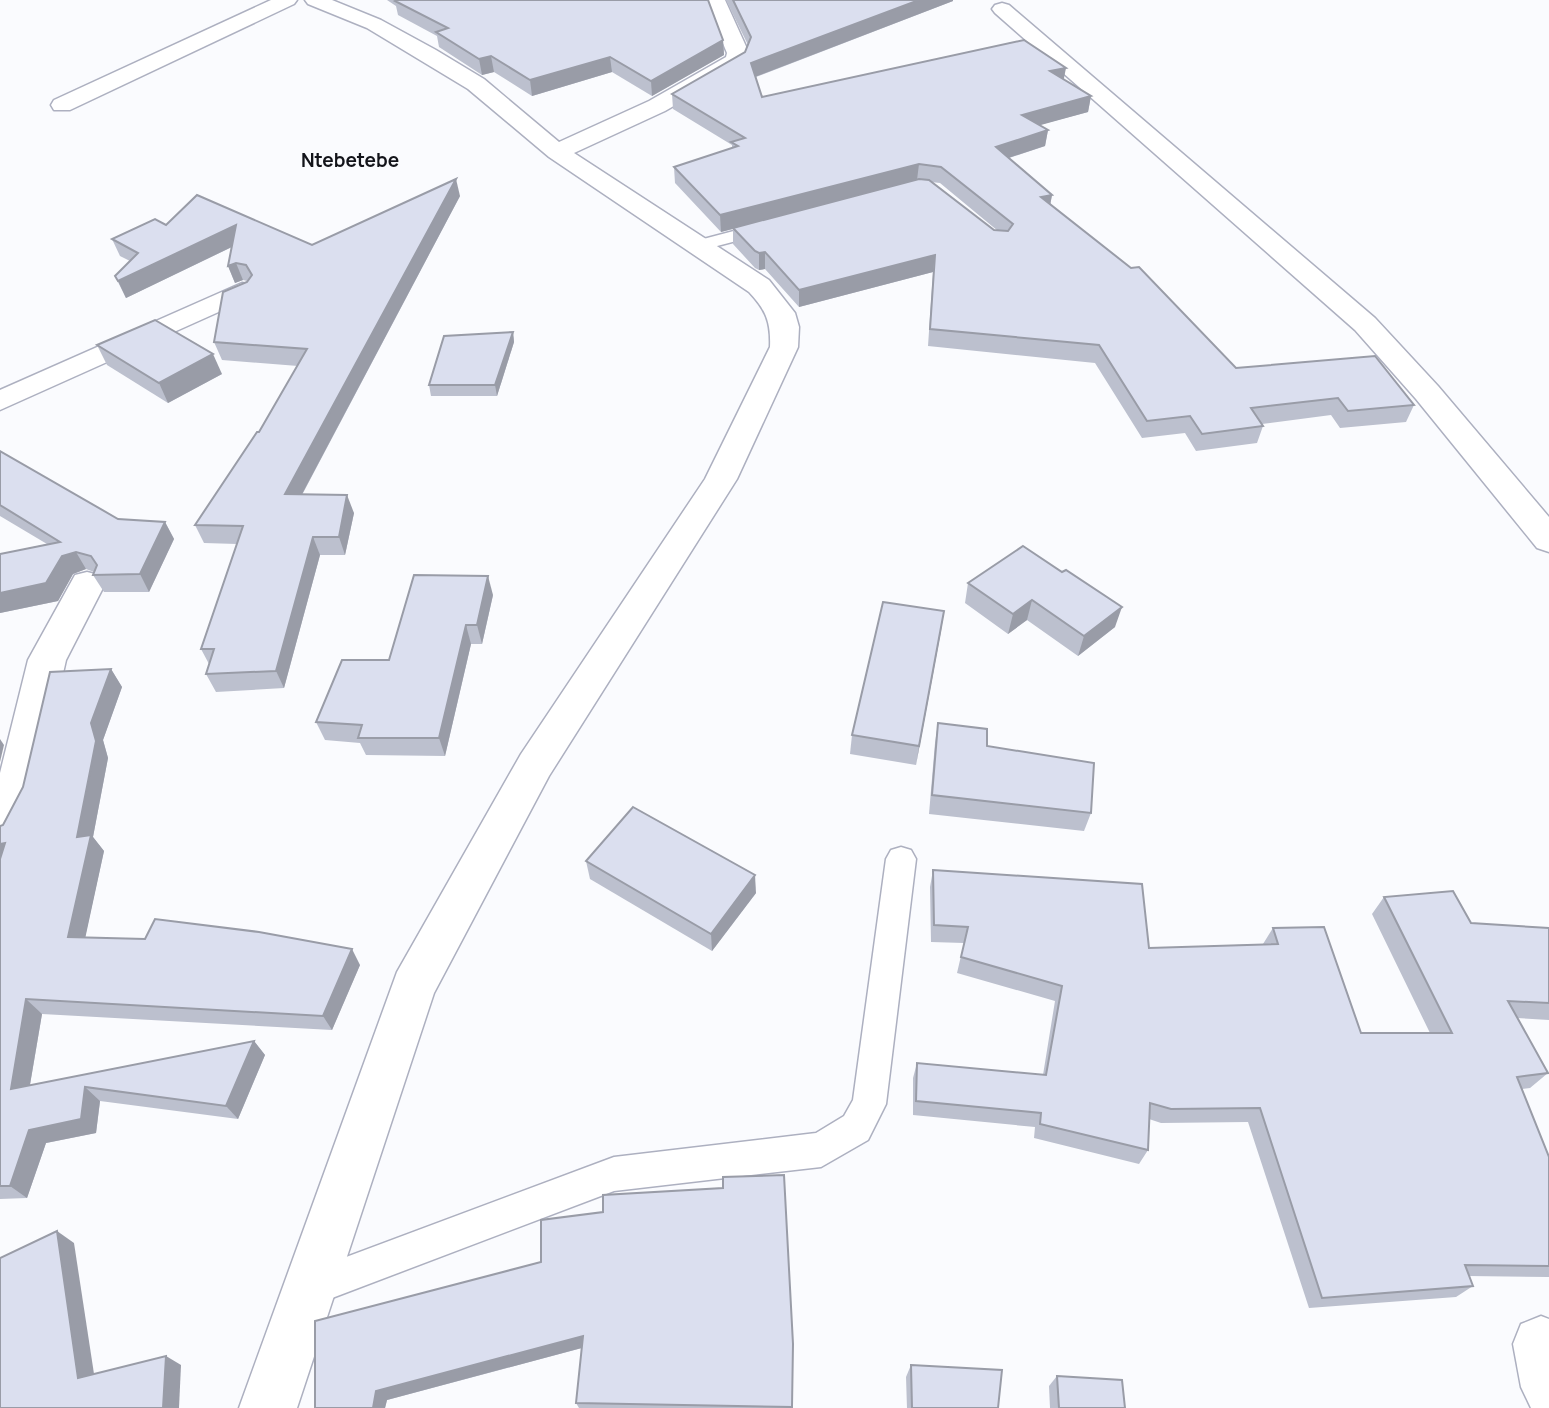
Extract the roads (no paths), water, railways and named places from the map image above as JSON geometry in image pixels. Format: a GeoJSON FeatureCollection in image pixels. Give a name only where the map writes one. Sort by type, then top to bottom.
{"type":"FeatureCollection","features":[{"type":"Feature","properties":{"kind":"street"},"geometry":{"type":"LineString","coordinates":[[62,105],[287,0]]}},
{"type":"Feature","properties":{"kind":"street"},"geometry":{"type":"LineString","coordinates":[[268,1408],[413,987],[535,765],[721,479],[784,347],[786,326],[781,308],[759,286],[557,152],[476,84],[429,54],[373,24],[315,0]]}},
{"type":"Feature","properties":{"kind":"street"},"geometry":{"type":"LineString","coordinates":[[557,152],[657,106],[735,61],[738,53],[715,0]]}},
{"type":"Feature","properties":{"kind":"street"},"geometry":{"type":"LineString","coordinates":[[1002,9],[1055,51],[1214,195],[1295,259],[1345,306],[1384,344],[1549,540]]}},
{"type":"Feature","properties":{"kind":"street"},"geometry":{"type":"LineString","coordinates":[[0,401],[242,291]]}},
{"type":"Feature","properties":{"kind":"street"},"geometry":{"type":"LineString","coordinates":[[0,828],[13,803],[47,660],[87,584]]}},
{"type":"Feature","properties":{"kind":"lane"},"geometry":{"type":"LineString","coordinates":[[698,246],[788,222]]}},
{"type":"Feature","properties":{"kind":"lane"},"geometry":{"type":"LineString","coordinates":[[311,1288],[614,1174],[821,1150],[856,1128],[869,1104],[901,859]]}},
{"type":"Feature","properties":{"kind":"district","name":"Ntebetebe"},"geometry":{"type":"Point","coordinates":[350,160]}}]}
